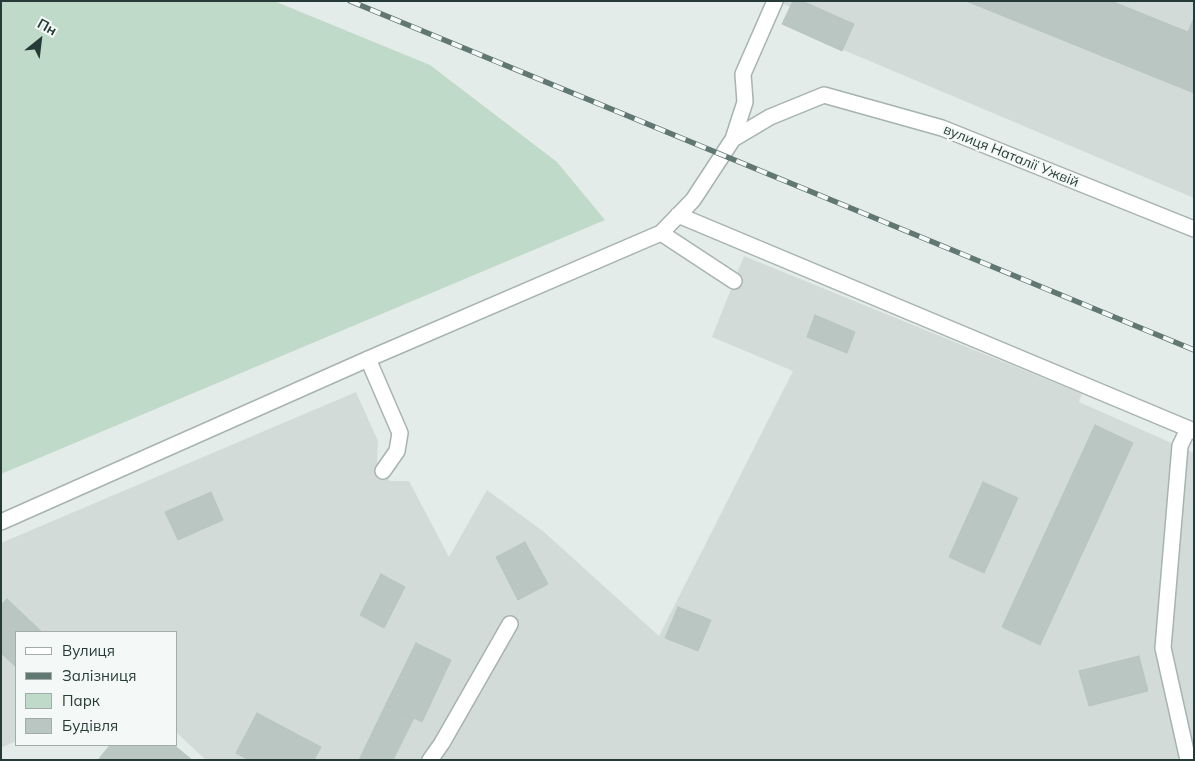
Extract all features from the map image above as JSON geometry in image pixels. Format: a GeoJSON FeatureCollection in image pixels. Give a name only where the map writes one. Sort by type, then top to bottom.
{"type":"FeatureCollection","features":[{"type":"Feature","properties":{"kind":"street"},"geometry":{"type":"LineString","coordinates":[[1,522],[368,359],[662,233],[693,200],[733,138],[745,102],[736,72],[775,1]]}},
{"type":"Feature","properties":{"kind":"street","name":"вулиця Наталії Ужвій"},"geometry":{"type":"LineString","coordinates":[[733,138],[770,117],[824,95],[942,128],[1194,230]]}},
{"type":"Feature","properties":{"kind":"street"},"geometry":{"type":"LineString","coordinates":[[678,215],[1191,430],[1180,446],[1163,648],[1188,760]]}},
{"type":"Feature","properties":{"kind":"street"},"geometry":{"type":"LineString","coordinates":[[662,233],[734,281]]}},
{"type":"Feature","properties":{"kind":"street"},"geometry":{"type":"LineString","coordinates":[[368,359],[400,434],[397,451],[383,471]]}},
{"type":"Feature","properties":{"kind":"street"},"geometry":{"type":"LineString","coordinates":[[430,760],[442,743],[510,624]]}},
{"type":"Feature","properties":{"kind":"shaded area"},"geometry":{"type":"Polygon","coordinates":[[[777,1],[1194,1],[1194,198],[782,24],[790,7],[777,1]]]}},
{"type":"Feature","properties":{"kind":"shaded area"},"geometry":{"type":"Polygon","coordinates":[[[744,256],[1082,394],[1079,402],[1194,453],[1194,760],[206,760],[178,734],[178,631],[15,631],[15,741],[1,748],[1,543],[356,392],[378,441],[377,463],[390,481],[409,481],[449,557],[487,490],[544,532],[659,636],[793,371],[712,337],[744,256]]]}},
{"type":"Feature","properties":{"kind":"green space"},"geometry":{"type":"Polygon","coordinates":[[[1,1],[274,1],[430,65],[557,162],[605,220],[1,474],[1,1]]]}},
{"type":"Feature","properties":{"kind":"building"},"geometry":{"type":"Polygon","coordinates":[[[793,1],[802,1],[854,24],[842,51],[782,24],[793,1]]]}},
{"type":"Feature","properties":{"kind":"building"},"geometry":{"type":"Polygon","coordinates":[[[966,1],[1111,1],[1188,32],[1194,18],[1194,93],[966,1]]]}},
{"type":"Feature","properties":{"kind":"building"},"geometry":{"type":"Polygon","coordinates":[[[815,315],[855,332],[847,353],[807,337],[815,315]]]}},
{"type":"Feature","properties":{"kind":"building"},"geometry":{"type":"Polygon","coordinates":[[[1095,425],[1133,443],[1040,645],[1002,627],[1095,425]]]}},
{"type":"Feature","properties":{"kind":"building"},"geometry":{"type":"Polygon","coordinates":[[[983,482],[1018,498],[984,573],[949,557],[983,482]]]}},
{"type":"Feature","properties":{"kind":"building"},"geometry":{"type":"Polygon","coordinates":[[[211,492],[223,520],[178,540],[165,512],[211,492]]]}},
{"type":"Feature","properties":{"kind":"building"},"geometry":{"type":"Polygon","coordinates":[[[525,542],[548,584],[518,600],[496,557],[525,542]]]}},
{"type":"Feature","properties":{"kind":"building"},"geometry":{"type":"Polygon","coordinates":[[[381,574],[405,587],[384,628],[360,615],[381,574]]]}},
{"type":"Feature","properties":{"kind":"building"},"geometry":{"type":"Polygon","coordinates":[[[7,599],[41,631],[15,631],[15,666],[1,653],[1,605],[7,599]]]}},
{"type":"Feature","properties":{"kind":"building"},"geometry":{"type":"Polygon","coordinates":[[[678,607],[711,620],[698,651],[665,638],[678,607]]]}},
{"type":"Feature","properties":{"kind":"building"},"geometry":{"type":"Polygon","coordinates":[[[416,643],[451,660],[422,722],[386,704],[416,643]]]}},
{"type":"Feature","properties":{"kind":"building"},"geometry":{"type":"Polygon","coordinates":[[[1139,656],[1148,691],[1089,706],[1079,671],[1139,656]]]}},
{"type":"Feature","properties":{"kind":"building"},"geometry":{"type":"Polygon","coordinates":[[[386,704],[414,718],[393,760],[359,760],[386,704]]]}},
{"type":"Feature","properties":{"kind":"building"},"geometry":{"type":"Polygon","coordinates":[[[257,713],[321,747],[314,760],[249,760],[236,753],[257,713]]]}},
{"type":"Feature","properties":{"kind":"building"},"geometry":{"type":"Polygon","coordinates":[[[109,746],[175,746],[192,760],[98,760],[109,746]]]}},
{"type":"Feature","properties":{"kind":"railway"},"geometry":{"type":"LineString","coordinates":[[350,1],[1194,350]]}}]}
